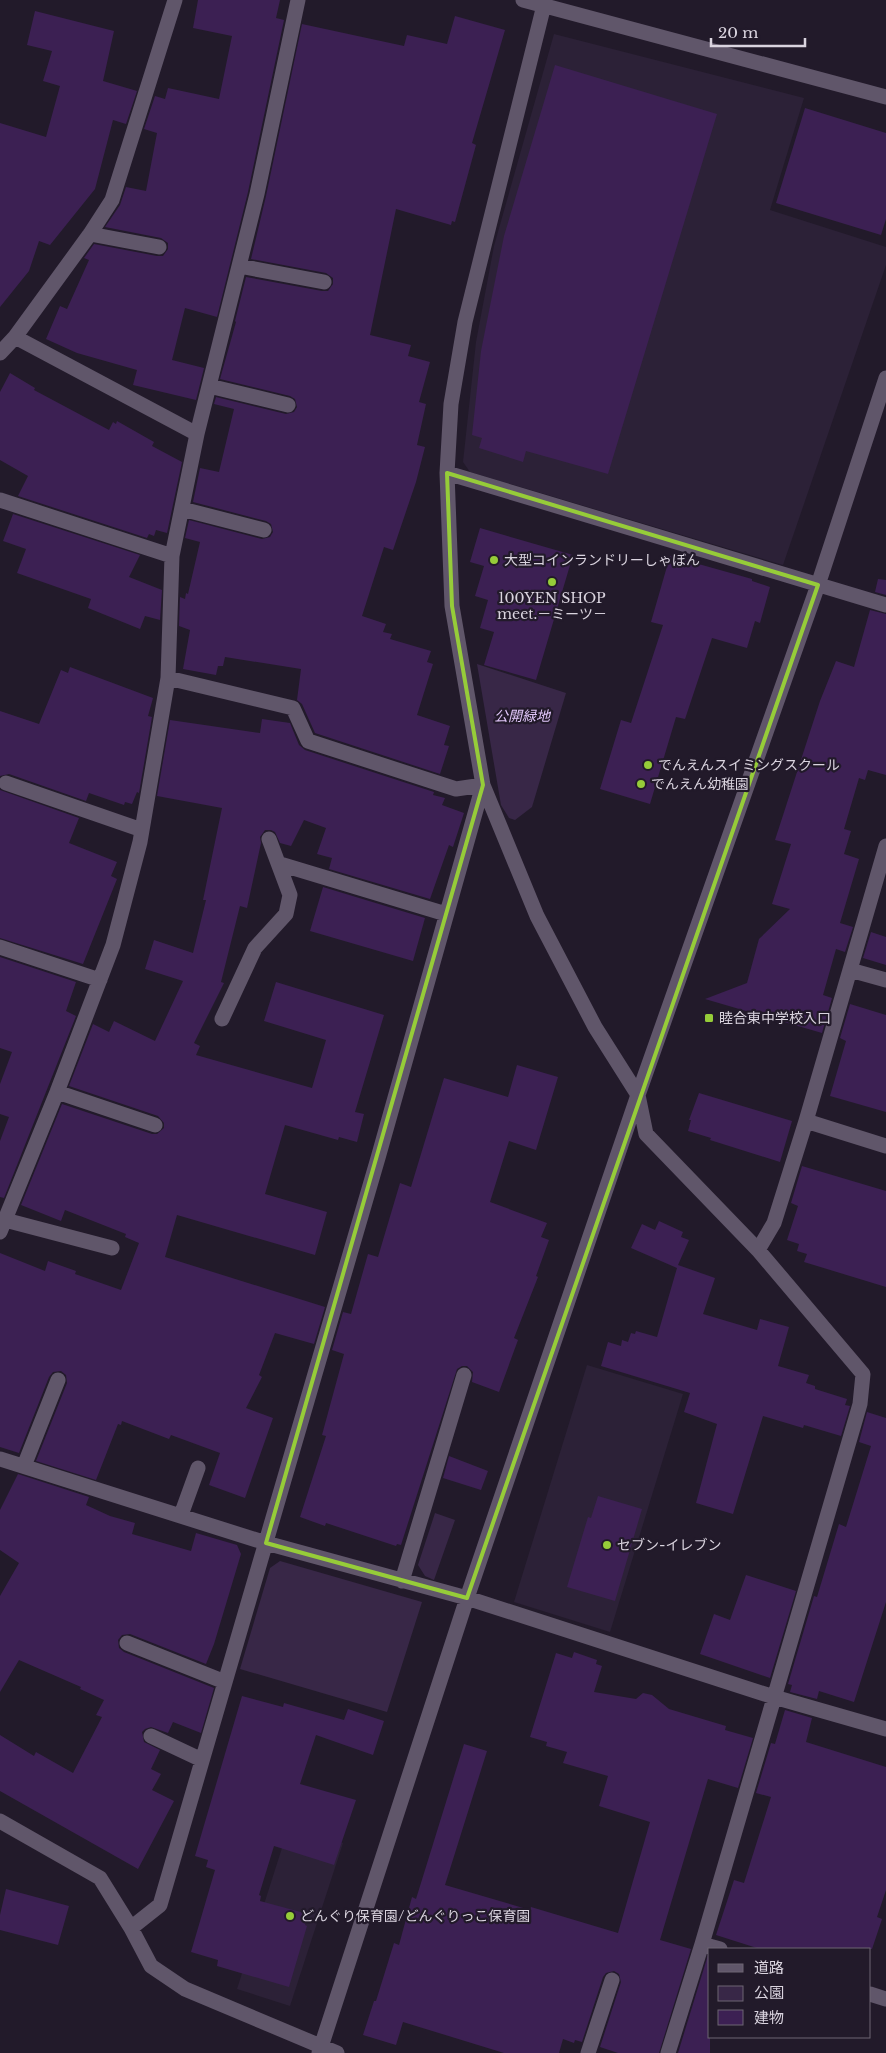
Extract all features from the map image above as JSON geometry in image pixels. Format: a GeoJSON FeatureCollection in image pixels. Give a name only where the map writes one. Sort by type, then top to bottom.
{"type":"FeatureCollection","features":[{"type":"Feature","properties":{"kind":"street"},"geometry":{"type":"LineString","coordinates":[[0,353],[15,337],[90,234],[112,200],[175,0]]}},
{"type":"Feature","properties":{"kind":"street"},"geometry":{"type":"LineString","coordinates":[[112,1248],[3,1226],[113,945],[142,830],[168,678],[172,556],[198,434],[257,194],[298,0]]}},
{"type":"Feature","properties":{"kind":"street"},"geometry":{"type":"LineString","coordinates":[[523,0],[886,97]]}},
{"type":"Feature","properties":{"kind":"street"},"geometry":{"type":"LineString","coordinates":[[544,5],[465,322],[451,404],[447,473],[452,606],[483,785],[537,916],[595,1027],[638,1095],[646,1134],[758,1250],[863,1374],[860,1404],[702,1944],[668,2053]]}},
{"type":"Feature","properties":{"kind":"street"},"geometry":{"type":"LineString","coordinates":[[90,234],[159,247]]}},
{"type":"Feature","properties":{"kind":"street"},"geometry":{"type":"LineString","coordinates":[[239,266],[324,282]]}},
{"type":"Feature","properties":{"kind":"street"},"geometry":{"type":"LineString","coordinates":[[15,337],[198,434]]}},
{"type":"Feature","properties":{"kind":"street"},"geometry":{"type":"LineString","coordinates":[[320,2050],[467,1598],[638,1095],[818,585],[886,378]]}},
{"type":"Feature","properties":{"kind":"street"},"geometry":{"type":"LineString","coordinates":[[210,386],[288,406]]}},
{"type":"Feature","properties":{"kind":"street"},"geometry":{"type":"LineString","coordinates":[[447,473],[886,606]]}},
{"type":"Feature","properties":{"kind":"street"},"geometry":{"type":"LineString","coordinates":[[0,500],[172,556]]}},
{"type":"Feature","properties":{"kind":"street"},"geometry":{"type":"LineString","coordinates":[[182,509],[264,530]]}},
{"type":"Feature","properties":{"kind":"street"},"geometry":{"type":"LineString","coordinates":[[168,678],[293,708],[308,741],[456,789],[483,785]]}},
{"type":"Feature","properties":{"kind":"street"},"geometry":{"type":"LineString","coordinates":[[6,783],[142,830]]}},
{"type":"Feature","properties":{"kind":"street"},"geometry":{"type":"LineString","coordinates":[[131,1928],[160,1905],[376,1167],[483,785]]}},
{"type":"Feature","properties":{"kind":"street"},"geometry":{"type":"LineString","coordinates":[[222,1019],[255,948],[286,914],[290,895],[280,864],[269,839]]}},
{"type":"Feature","properties":{"kind":"street"},"geometry":{"type":"LineString","coordinates":[[758,1250],[774,1223],[806,1121],[886,846]]}},
{"type":"Feature","properties":{"kind":"street"},"geometry":{"type":"LineString","coordinates":[[280,864],[446,914]]}},
{"type":"Feature","properties":{"kind":"street"},"geometry":{"type":"LineString","coordinates":[[0,947],[100,980]]}},
{"type":"Feature","properties":{"kind":"street"},"geometry":{"type":"LineString","coordinates":[[850,970],[886,980]]}},
{"type":"Feature","properties":{"kind":"street"},"geometry":{"type":"LineString","coordinates":[[57,1092],[155,1125]]}},
{"type":"Feature","properties":{"kind":"street"},"geometry":{"type":"LineString","coordinates":[[806,1121],[886,1146]]}},
{"type":"Feature","properties":{"kind":"street"},"geometry":{"type":"LineString","coordinates":[[402,1581],[464,1375]]}},
{"type":"Feature","properties":{"kind":"street"},"geometry":{"type":"LineString","coordinates":[[24,1466],[58,1380]]}},
{"type":"Feature","properties":{"kind":"street"},"geometry":{"type":"LineString","coordinates":[[0,1458],[266,1543],[467,1598],[774,1697],[886,1729]]}},
{"type":"Feature","properties":{"kind":"street"},"geometry":{"type":"LineString","coordinates":[[181,1515],[198,1468]]}},
{"type":"Feature","properties":{"kind":"street"},"geometry":{"type":"LineString","coordinates":[[127,1643],[225,1682]]}},
{"type":"Feature","properties":{"kind":"street"},"geometry":{"type":"LineString","coordinates":[[151,1736],[202,1760]]}},
{"type":"Feature","properties":{"kind":"street"},"geometry":{"type":"LineString","coordinates":[[0,1821],[100,1878],[131,1928],[151,1966],[185,1989],[320,2050],[337,2053]]}},
{"type":"Feature","properties":{"kind":"street"},"geometry":{"type":"LineString","coordinates":[[702,1944],[716,1948]]}},
{"type":"Feature","properties":{"kind":"street"},"geometry":{"type":"LineString","coordinates":[[588,2053],[612,1980]]}},
{"type":"Feature","properties":{"kind":"street"},"geometry":{"type":"LineString","coordinates":[[871,1994],[886,1999]]}},
{"type":"Feature","properties":{"kind":"highlighted area"},"geometry":{"type":"Polygon","coordinates":[[[447,473],[818,585],[467,1598],[266,1543],[483,785],[452,606],[447,473]]]}},
{"type":"Feature","properties":{"kind":"shaded area"},"geometry":{"type":"Polygon","coordinates":[[[554,34],[804,98],[770,210],[886,247],[886,265],[783,565],[470,472],[463,462],[476,342],[494,246],[554,34]]]}},
{"type":"Feature","properties":{"kind":"shaded area"},"geometry":{"type":"Polygon","coordinates":[[[587,1365],[683,1394],[610,1632],[514,1602],[587,1365]]]}},
{"type":"Feature","properties":{"kind":"shaded area","name":"どんぐり保育園/どんぐりっこ保育園"},"geometry":{"type":"Polygon","coordinates":[[[289,1826],[343,1843],[290,2006],[237,1989],[289,1826]]]}},
{"type":"Feature","properties":{"kind":"green space","name":"公開緑地"},"geometry":{"type":"Polygon","coordinates":[[[477,664],[566,693],[532,807],[515,820],[509,818],[501,805],[477,664]]]}},
{"type":"Feature","properties":{"kind":"green space"},"geometry":{"type":"Polygon","coordinates":[[[435,1513],[455,1520],[434,1580],[425,1576],[418,1565],[435,1513]]]}},
{"type":"Feature","properties":{"kind":"green space"},"geometry":{"type":"Polygon","coordinates":[[[280,1561],[422,1602],[387,1712],[240,1669],[270,1568],[280,1561]]]}},
{"type":"Feature","properties":{"kind":"building"},"geometry":{"type":"Polygon","coordinates":[[[198,0],[280,0],[276,18],[284,20],[248,192],[217,317],[185,308],[172,360],[204,368],[196,400],[133,385],[137,370],[77,353],[46,339],[60,306],[67,309],[89,260],[84,258],[94,244],[157,256],[163,256],[168,249],[168,243],[161,238],[105,227],[120,205],[126,187],[146,191],[157,133],[144,129],[155,96],[165,99],[168,88],[219,99],[232,36],[193,28],[198,0]]]}},
{"type":"Feature","properties":{"kind":"building"},"geometry":{"type":"Polygon","coordinates":[[[35,11],[114,31],[103,81],[137,91],[126,124],[113,120],[95,189],[50,245],[39,241],[29,271],[0,307],[0,123],[46,137],[60,86],[43,81],[52,51],[27,45],[35,11]]]}},
{"type":"Feature","properties":{"kind":"building"},"geometry":{"type":"Polygon","coordinates":[[[455,16],[505,30],[472,143],[476,145],[455,222],[452,221],[451,225],[396,209],[370,335],[411,345],[408,356],[430,362],[419,402],[426,404],[417,445],[425,447],[416,482],[393,550],[384,547],[362,616],[386,624],[383,632],[392,634],[390,639],[431,651],[427,662],[433,664],[417,715],[450,726],[444,745],[449,746],[440,774],[315,733],[302,704],[297,700],[301,669],[225,657],[223,666],[218,666],[216,675],[183,669],[190,630],[179,626],[180,597],[185,599],[186,593],[188,594],[200,542],[185,538],[189,520],[262,539],[270,537],[273,532],[271,524],[266,521],[193,502],[200,468],[219,472],[234,409],[214,404],[216,397],[286,414],[294,412],[297,407],[295,399],[290,396],[220,379],[246,277],[322,291],[328,291],[333,284],[333,278],[326,273],[251,259],[302,24],[404,46],[407,35],[447,44],[455,16]]]}},
{"type":"Feature","properties":{"kind":"building"},"geometry":{"type":"Polygon","coordinates":[[[555,65],[717,114],[608,474],[526,451],[523,462],[479,448],[482,438],[472,435],[481,351],[504,236],[555,65]]]}},
{"type":"Feature","properties":{"kind":"building"},"geometry":{"type":"Polygon","coordinates":[[[805,108],[886,133],[886,219],[881,235],[776,203],[805,108]]]}},
{"type":"Feature","properties":{"kind":"building"},"geometry":{"type":"Polygon","coordinates":[[[10,373],[35,388],[34,390],[109,430],[113,422],[116,424],[117,421],[154,442],[152,446],[182,462],[167,533],[156,530],[154,536],[149,534],[147,538],[18,496],[28,476],[0,460],[0,392],[10,373]]]}},
{"type":"Feature","properties":{"kind":"building"},"geometry":{"type":"Polygon","coordinates":[[[13,514],[140,555],[129,577],[162,590],[160,620],[145,616],[140,629],[88,608],[91,599],[17,573],[26,549],[3,541],[13,514]]]}},
{"type":"Feature","properties":{"kind":"building"},"geometry":{"type":"Polygon","coordinates":[[[480,528],[573,555],[536,680],[484,665],[494,632],[480,628],[488,600],[475,596],[484,566],[470,562],[480,528]]]}},
{"type":"Feature","properties":{"kind":"building"},"geometry":{"type":"Polygon","coordinates":[[[670,556],[752,579],[752,581],[770,587],[760,623],[755,621],[747,648],[712,638],[685,719],[676,717],[650,804],[600,789],[621,720],[631,723],[663,625],[651,622],[670,556]]]}},
{"type":"Feature","properties":{"kind":"building"},"geometry":{"type":"Polygon","coordinates":[[[878,579],[886,580],[886,595],[875,592],[878,579]]]}},
{"type":"Feature","properties":{"kind":"building"},"geometry":{"type":"Polygon","coordinates":[[[870,610],[886,614],[886,775],[868,770],[865,780],[859,778],[844,829],[851,831],[844,854],[859,859],[840,923],[853,927],[845,952],[836,949],[823,995],[832,998],[822,1033],[705,999],[747,983],[759,939],[790,909],[772,904],[791,844],[775,840],[820,701],[836,661],[854,667],[870,610]]]}},
{"type":"Feature","properties":{"kind":"building"},"geometry":{"type":"Polygon","coordinates":[[[70,667],[153,698],[148,716],[152,717],[139,793],[137,792],[132,804],[125,802],[124,805],[89,793],[86,801],[9,774],[0,776],[0,711],[39,724],[61,670],[68,673],[70,667]]]}},
{"type":"Feature","properties":{"kind":"building"},"geometry":{"type":"Polygon","coordinates":[[[262,719],[290,723],[299,745],[305,750],[434,792],[433,795],[445,798],[442,805],[464,813],[453,847],[449,845],[430,899],[329,869],[332,858],[317,854],[326,828],[304,820],[291,846],[280,843],[275,832],[265,830],[260,837],[261,843],[247,908],[240,906],[221,982],[224,983],[194,1043],[200,1046],[196,1055],[312,1088],[326,1040],[264,1021],[276,982],[384,1015],[355,1112],[364,1114],[357,1142],[339,1137],[338,1140],[285,1125],[265,1194],[327,1212],[315,1255],[177,1215],[165,1257],[325,1307],[314,1344],[275,1333],[259,1375],[262,1377],[246,1408],[273,1418],[245,1498],[209,1485],[220,1453],[171,1435],[169,1439],[122,1421],[121,1425],[118,1424],[96,1480],[36,1461],[67,1383],[66,1375],[61,1371],[53,1372],[49,1377],[19,1453],[0,1447],[0,1253],[45,1271],[48,1261],[76,1271],[75,1274],[121,1290],[139,1243],[125,1237],[126,1234],[65,1210],[61,1221],[21,1205],[62,1104],[152,1134],[157,1134],[164,1128],[164,1123],[158,1116],[69,1086],[93,1024],[109,1032],[114,1021],[155,1041],[183,981],[145,969],[154,940],[193,953],[206,900],[203,900],[222,808],[157,796],[170,720],[260,733],[262,719]]]}},
{"type":"Feature","properties":{"kind":"building"},"geometry":{"type":"Polygon","coordinates":[[[0,790],[79,818],[69,843],[117,862],[111,876],[117,879],[83,964],[0,938],[0,790]]]}},
{"type":"Feature","properties":{"kind":"building"},"geometry":{"type":"Polygon","coordinates":[[[323,887],[425,918],[413,961],[310,931],[323,887]]]}},
{"type":"Feature","properties":{"kind":"building"},"geometry":{"type":"Polygon","coordinates":[[[871,932],[886,937],[886,965],[863,958],[871,932]]]}},
{"type":"Feature","properties":{"kind":"building"},"geometry":{"type":"Polygon","coordinates":[[[0,957],[76,982],[66,1011],[76,1016],[4,1198],[0,1197],[0,1141],[9,1117],[0,1114],[0,1084],[12,1052],[0,1048],[0,957]]]}},
{"type":"Feature","properties":{"kind":"building"},"geometry":{"type":"Polygon","coordinates":[[[850,1004],[886,1015],[886,1112],[830,1096],[846,1041],[840,1038],[850,1004]]]}},
{"type":"Feature","properties":{"kind":"building"},"geometry":{"type":"Polygon","coordinates":[[[517,1065],[558,1077],[536,1150],[509,1141],[490,1202],[547,1223],[541,1237],[549,1240],[536,1276],[538,1277],[514,1338],[518,1340],[499,1392],[472,1382],[473,1372],[467,1366],[457,1369],[401,1545],[397,1544],[396,1546],[326,1523],[325,1526],[300,1517],[326,1436],[322,1435],[344,1354],[332,1350],[343,1312],[351,1314],[368,1254],[378,1257],[400,1183],[411,1187],[444,1078],[508,1097],[517,1065]]]}},
{"type":"Feature","properties":{"kind":"building"},"geometry":{"type":"Polygon","coordinates":[[[699,1093],[792,1121],[780,1162],[710,1140],[711,1138],[688,1131],[691,1120],[689,1120],[699,1093]]]}},
{"type":"Feature","properties":{"kind":"building"},"geometry":{"type":"Polygon","coordinates":[[[802,1166],[886,1191],[886,1287],[804,1262],[807,1254],[797,1251],[799,1244],[787,1240],[798,1206],[791,1203],[802,1166]]]}},
{"type":"Feature","properties":{"kind":"building"},"geometry":{"type":"Polygon","coordinates":[[[659,1221],[683,1232],[681,1237],[689,1240],[678,1265],[715,1278],[703,1314],[757,1330],[760,1319],[789,1327],[778,1366],[809,1375],[806,1383],[815,1386],[815,1389],[847,1399],[845,1405],[850,1406],[841,1436],[804,1425],[803,1428],[763,1416],[733,1514],[696,1503],[717,1424],[684,1412],[690,1393],[601,1366],[608,1342],[621,1346],[622,1340],[628,1342],[631,1333],[635,1334],[636,1331],[657,1337],[677,1268],[631,1248],[642,1224],[655,1230],[659,1221]]]}},
{"type":"Feature","properties":{"kind":"building"},"geometry":{"type":"Polygon","coordinates":[[[867,1412],[886,1418],[886,1602],[854,1702],[819,1691],[817,1699],[790,1692],[792,1685],[788,1684],[814,1596],[817,1597],[839,1524],[846,1527],[871,1446],[859,1442],[867,1412]]]}},
{"type":"Feature","properties":{"kind":"building"},"geometry":{"type":"Polygon","coordinates":[[[449,1456],[488,1471],[481,1490],[443,1478],[449,1456]]]}},
{"type":"Feature","properties":{"kind":"building"},"geometry":{"type":"Polygon","coordinates":[[[18,1474],[89,1497],[86,1505],[110,1516],[135,1523],[132,1534],[191,1551],[196,1533],[237,1545],[241,1554],[214,1644],[206,1664],[130,1634],[122,1635],[118,1640],[119,1648],[124,1652],[214,1688],[201,1733],[173,1722],[168,1733],[151,1727],[142,1732],[144,1742],[160,1750],[151,1769],[161,1774],[152,1790],[174,1801],[138,1869],[0,1791],[0,1735],[34,1756],[36,1752],[73,1773],[102,1717],[96,1715],[104,1700],[80,1689],[81,1687],[19,1660],[0,1692],[0,1596],[19,1563],[0,1550],[0,1510],[18,1474]]]}},
{"type":"Feature","properties":{"kind":"building"},"geometry":{"type":"Polygon","coordinates":[[[598,1496],[642,1509],[615,1601],[567,1587],[588,1517],[591,1518],[598,1496]]]}},
{"type":"Feature","properties":{"kind":"building"},"geometry":{"type":"Polygon","coordinates":[[[746,1575],[796,1591],[770,1678],[700,1654],[714,1614],[730,1620],[746,1575]]]}},
{"type":"Feature","properties":{"kind":"building"},"geometry":{"type":"Polygon","coordinates":[[[574,1652],[597,1660],[596,1664],[602,1666],[594,1692],[636,1699],[643,1693],[652,1695],[669,1709],[726,1726],[725,1730],[753,1738],[738,1788],[708,1779],[660,1940],[691,1949],[659,2053],[618,2053],[600,2047],[621,1982],[619,1974],[614,1971],[606,1973],[603,1977],[582,2042],[575,2040],[574,2043],[563,2039],[559,2053],[504,2053],[403,2022],[396,2045],[363,2035],[394,1943],[399,1945],[412,1897],[416,1899],[464,1744],[487,1751],[445,1885],[530,1910],[531,1907],[618,1933],[650,1822],[599,1806],[608,1776],[563,1763],[567,1752],[546,1746],[547,1742],[530,1737],[556,1653],[572,1658],[574,1652]]]}},
{"type":"Feature","properties":{"kind":"building"},"geometry":{"type":"Polygon","coordinates":[[[242,1696],[283,1707],[284,1703],[344,1720],[348,1709],[384,1721],[373,1755],[316,1735],[300,1784],[356,1800],[334,1865],[274,1846],[259,1895],[261,1896],[260,1901],[308,1914],[305,1925],[307,1926],[289,1987],[217,1966],[218,1960],[191,1952],[215,1870],[206,1867],[208,1860],[195,1856],[242,1696]]]}},
{"type":"Feature","properties":{"kind":"building"},"geometry":{"type":"Polygon","coordinates":[[[785,1710],[812,1718],[806,1742],[886,1767],[886,1890],[877,1917],[882,1919],[872,1949],[757,1948],[716,1935],[734,1880],[744,1883],[771,1797],[756,1793],[771,1743],[775,1744],[785,1710]]]}},
{"type":"Feature","properties":{"kind":"building"},"geometry":{"type":"Polygon","coordinates":[[[6,1889],[69,1906],[58,1945],[0,1930],[0,1915],[6,1889]]]}},
{"type":"Feature","properties":{"kind":"building"},"geometry":{"type":"Polygon","coordinates":[[[708,1955],[708,2038],[710,2038],[710,2053],[678,2053],[708,1955]]]}},
{"type":"Feature","properties":{"kind":"place","name":"大型コインランドリーしゃぼん"},"geometry":{"type":"Point","coordinates":[494,560]}},
{"type":"Feature","properties":{"kind":"place","name":"100YEN SHOP meet.－ミーツ－"},"geometry":{"type":"Point","coordinates":[552,582]}},
{"type":"Feature","properties":{"kind":"place","name":"でんえんスイミングスクール"},"geometry":{"type":"Point","coordinates":[648,765]}},
{"type":"Feature","properties":{"kind":"place","name":"でんえん幼稚園"},"geometry":{"type":"Point","coordinates":[641,784]}},
{"type":"Feature","properties":{"kind":"place","name":"睦合東中学校入口"},"geometry":{"type":"Point","coordinates":[709,1018]}},
{"type":"Feature","properties":{"kind":"place","name":"セブン-イレブン"},"geometry":{"type":"Point","coordinates":[607,1545]}},
{"type":"Feature","properties":{"kind":"place","name":"どんぐり保育園/どんぐりっこ保育園"},"geometry":{"type":"Point","coordinates":[290,1916]}}]}
